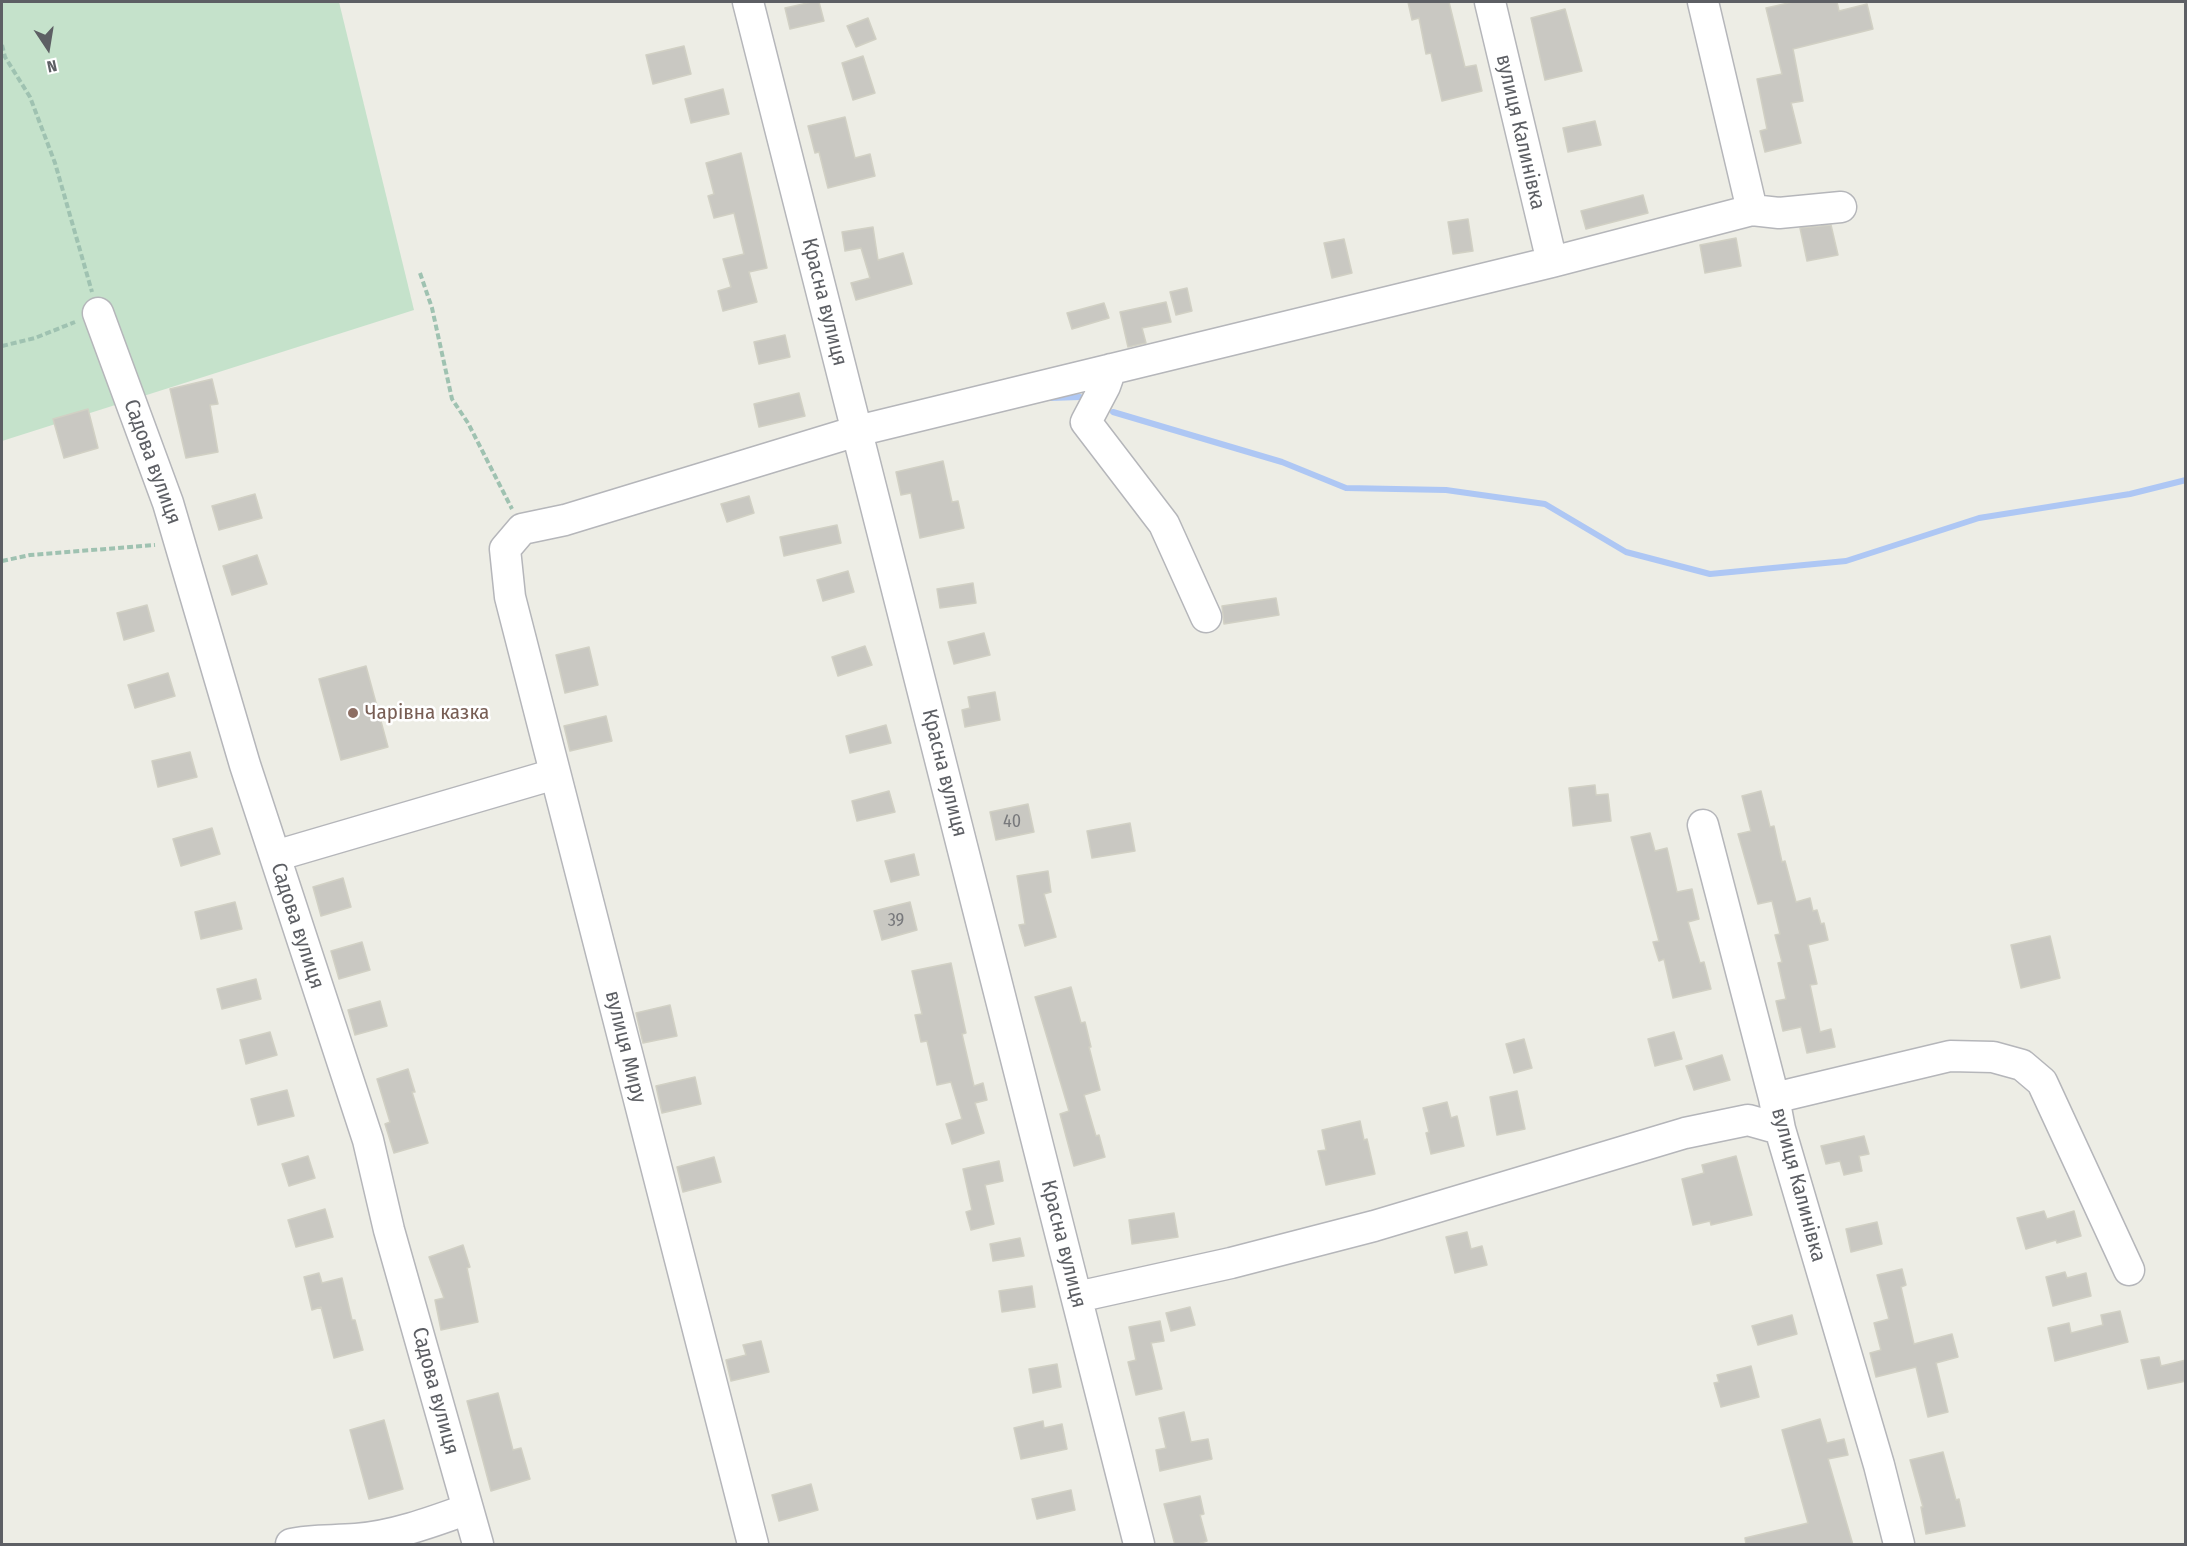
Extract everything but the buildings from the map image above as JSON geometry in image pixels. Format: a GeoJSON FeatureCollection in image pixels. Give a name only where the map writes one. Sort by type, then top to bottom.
{"type":"FeatureCollection","features":[{"type":"Feature","properties":{"kind":"street","name":"Красна вулиця"},"geometry":{"type":"LineString","coordinates":[[748,2],[1139,1545]]}},
{"type":"Feature","properties":{"kind":"street","name":"вулиця Калинівка"},"geometry":{"type":"LineString","coordinates":[[1490,2],[1552,262]]}},
{"type":"Feature","properties":{"kind":"street"},"geometry":{"type":"LineString","coordinates":[[1703,2],[1752,210]]}},
{"type":"Feature","properties":{"kind":"street"},"geometry":{"type":"LineString","coordinates":[[513,539],[565,520],[857,431],[1552,262],[1752,210],[1779,213],[1841,207]]}},
{"type":"Feature","properties":{"kind":"street","name":"Садова вулиця"},"geometry":{"type":"LineString","coordinates":[[98,313],[168,502],[245,765],[368,1140],[389,1230],[478,1545]]}},
{"type":"Feature","properties":{"kind":"street"},"geometry":{"type":"LineString","coordinates":[[1111,369],[1105,386],[1086,422],[1164,524],[1206,617]]}},
{"type":"Feature","properties":{"kind":"street","name":"вулиця Миру"},"geometry":{"type":"LineString","coordinates":[[513,539],[510,597],[753,1545]]}},
{"type":"Feature","properties":{"kind":"street"},"geometry":{"type":"LineString","coordinates":[[275,856],[555,774]]}},
{"type":"Feature","properties":{"kind":"street","name":"вулиця Калинівка"},"geometry":{"type":"LineString","coordinates":[[1702,825],[1774,1098],[1780,1129],[1879,1465],[1899,1545]]}},
{"type":"Feature","properties":{"kind":"street"},"geometry":{"type":"LineString","coordinates":[[1774,1098],[1950,1056],[1993,1057],[2022,1065],[2042,1082],[2129,1270]]}},
{"type":"Feature","properties":{"kind":"street"},"geometry":{"type":"LineString","coordinates":[[1077,1297],[1231,1263],[1374,1226],[1685,1132],[1748,1120],[1780,1129]]}},
{"type":"Feature","properties":{"kind":"street"},"geometry":{"type":"LineString","coordinates":[[291,1545],[301,1542],[358,1539],[424,1524],[468,1509]]}},
{"type":"Feature","properties":{"kind":"path"},"geometry":{"type":"LineString","coordinates":[[2,45],[5,57],[30,97],[55,163],[98,313],[35,338],[2,346]]}},
{"type":"Feature","properties":{"kind":"path"},"geometry":{"type":"LineString","coordinates":[[420,273],[432,308],[452,399],[468,423],[513,539]]}},
{"type":"Feature","properties":{"kind":"path"},"geometry":{"type":"LineString","coordinates":[[2,561],[30,555],[180,543]]}},
{"type":"Feature","properties":{"kind":"green space"},"geometry":{"type":"Polygon","coordinates":[[[2,2],[339,2],[414,310],[2,441],[2,2]]]}},
{"type":"Feature","properties":{"kind":"waterway"},"geometry":{"type":"LineString","coordinates":[[1050,398],[1080,397]]}},
{"type":"Feature","properties":{"kind":"waterway"},"geometry":{"type":"LineString","coordinates":[[1113,412],[1282,462],[1346,488],[1446,490],[1545,504],[1626,552],[1710,574],[1846,561],[1979,518],[2130,494],[2186,480]]}},
{"type":"Feature","properties":{"kind":"place","name":"Чарівна казка"},"geometry":{"type":"Point","coordinates":[353,713]}}]}
